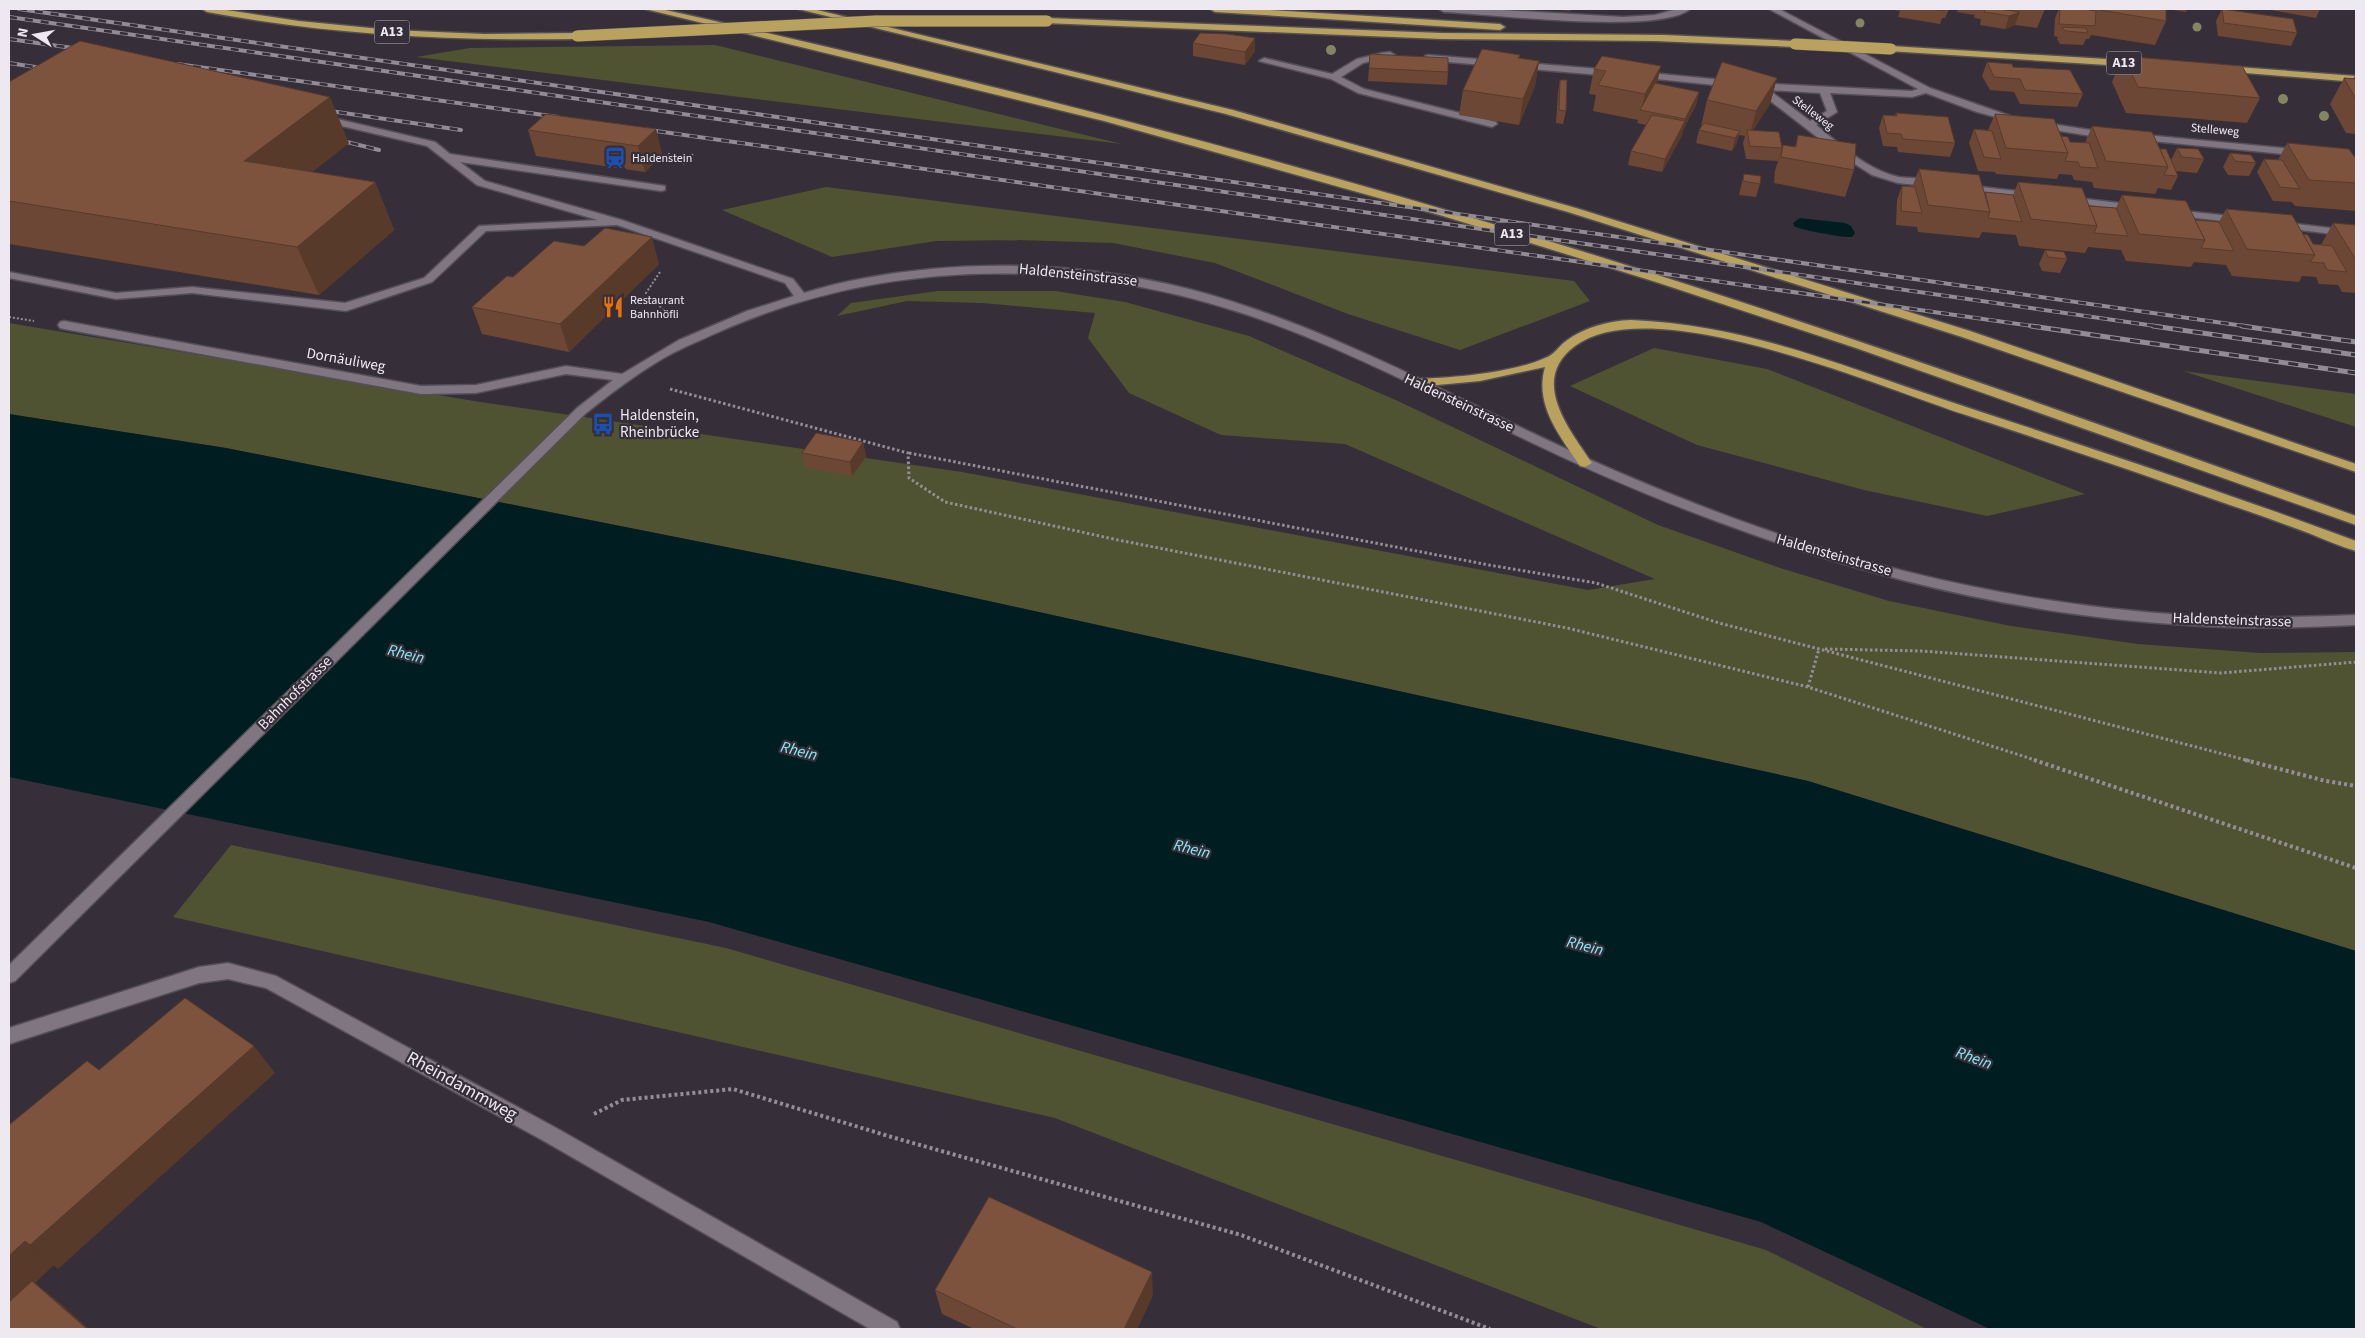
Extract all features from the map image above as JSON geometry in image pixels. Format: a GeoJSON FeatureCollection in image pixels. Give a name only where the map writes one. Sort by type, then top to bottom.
{"type":"FeatureCollection","features":[{"type":"Feature","properties":{"kind":"highway","name":"A13"},"geometry":{"type":"LineString","coordinates":[[207,9],[303,24],[385,32],[506,38],[876,21],[1047,21],[1183,24],[1432,36],[1664,38]]}},
{"type":"Feature","properties":{"kind":"highway","name":"A13"},"geometry":{"type":"LineString","coordinates":[[650,9],[813,45],[1104,116],[1561,248],[1930,369],[2356,521]]}},
{"type":"Feature","properties":{"kind":"highway"},"geometry":{"type":"LineString","coordinates":[[803,9],[1229,112],[1572,210],[1966,334],[2356,468]]}},
{"type":"Feature","properties":{"kind":"highway","name":"A13"},"geometry":{"type":"LineString","coordinates":[[1215,9],[1664,38],[2145,64]]}},
{"type":"Feature","properties":{"kind":"highway"},"geometry":{"type":"LineString","coordinates":[[2214,68],[2356,79]]}},
{"type":"Feature","properties":{"kind":"highway"},"geometry":{"type":"LineString","coordinates":[[1416,383],[1485,378],[1553,359],[1568,345],[1586,334],[1627,324],[1680,326],[1746,340],[1786,351],[2118,461],[2356,546]]}},
{"type":"Feature","properties":{"kind":"highway"},"geometry":{"type":"LineString","coordinates":[[1553,359],[1547,380],[1549,399],[1555,416],[1585,462]]}},
{"type":"Feature","properties":{"kind":"street"},"geometry":{"type":"LineString","coordinates":[[1444,9],[1592,19],[1627,19],[1660,16],[1686,9]]}},
{"type":"Feature","properties":{"kind":"street","name":"Stelleweg"},"geometry":{"type":"LineString","coordinates":[[1773,9],[1927,90],[1981,110],[2027,123],[2108,136],[2167,139],[2314,154]]}},
{"type":"Feature","properties":{"kind":"street"},"geometry":{"type":"LineString","coordinates":[[1334,76],[1349,66],[1369,57],[1396,56]]}},
{"type":"Feature","properties":{"kind":"street","name":"Stelleweg"},"geometry":{"type":"LineString","coordinates":[[1415,57],[1756,86],[1912,94],[1927,90]]}},
{"type":"Feature","properties":{"kind":"street"},"geometry":{"type":"LineString","coordinates":[[1264,61],[1334,76],[1361,91],[1492,124]]}},
{"type":"Feature","properties":{"kind":"street","name":"Stelleweg"},"geometry":{"type":"LineString","coordinates":[[1756,86],[1810,125],[1843,152],[1876,173],[1898,180],[2143,209]]}},
{"type":"Feature","properties":{"kind":"street"},"geometry":{"type":"LineString","coordinates":[[1810,125],[1832,112],[1824,90]]}},
{"type":"Feature","properties":{"kind":"street"},"geometry":{"type":"LineString","coordinates":[[333,121],[431,144],[481,183],[618,222],[789,281],[802,297]]}},
{"type":"Feature","properties":{"kind":"street"},"geometry":{"type":"LineString","coordinates":[[448,157],[661,188]]}},
{"type":"Feature","properties":{"kind":"street"},"geometry":{"type":"LineString","coordinates":[[2163,211],[2251,222]]}},
{"type":"Feature","properties":{"kind":"street"},"geometry":{"type":"LineString","coordinates":[[9,275],[116,296],[192,290],[346,306],[428,280],[483,228],[618,222]]}},
{"type":"Feature","properties":{"kind":"street"},"geometry":{"type":"LineString","coordinates":[[2270,224],[2356,234]]}},
{"type":"Feature","properties":{"kind":"street","name":"Haldensteinstrasse"},"geometry":{"type":"LineString","coordinates":[[581,411],[623,378],[681,343],[740,317],[802,297],[891,276],[950,269],[1017,267],[1111,276],[1156,284],[1256,313],[1337,346],[1675,502],[1771,537],[1868,566],[2009,598],[2083,609],[2160,617],[2246,622],[2356,620]]}},
{"type":"Feature","properties":{"kind":"street","name":"Dornäuliweg"},"geometry":{"type":"LineString","coordinates":[[64,326],[421,390],[449,391],[476,389],[566,370],[623,378]]}},
{"type":"Feature","properties":{"kind":"street","name":"Bahnhofstrasse"},"geometry":{"type":"LineString","coordinates":[[9,976],[581,411]]}},
{"type":"Feature","properties":{"kind":"street","name":"Rheindammweg"},"geometry":{"type":"LineString","coordinates":[[9,1036],[182,980],[228,971],[270,981],[551,1135],[890,1329]]}},
{"type":"Feature","properties":{"kind":"path"},"geometry":{"type":"LineString","coordinates":[[662,153],[690,156]]}},
{"type":"Feature","properties":{"kind":"path"},"geometry":{"type":"LineString","coordinates":[[661,188],[693,154]]}},
{"type":"Feature","properties":{"kind":"path"},"geometry":{"type":"LineString","coordinates":[[662,269],[646,293],[651,300],[663,307],[667,313],[667,320]]}},
{"type":"Feature","properties":{"kind":"path"},"geometry":{"type":"LineString","coordinates":[[623,378],[652,383],[908,453],[1489,565],[1596,583],[1719,622],[1818,649],[2326,782],[2356,786]]}},
{"type":"Feature","properties":{"kind":"path"},"geometry":{"type":"LineString","coordinates":[[908,453],[909,478],[946,502],[1118,540],[1568,628],[1808,687],[1933,726],[2356,868]]}},
{"type":"Feature","properties":{"kind":"path"},"geometry":{"type":"LineString","coordinates":[[1818,649],[1922,651],[2221,673],[2356,662]]}},
{"type":"Feature","properties":{"kind":"path"},"geometry":{"type":"LineString","coordinates":[[1808,687],[1818,649]]}},
{"type":"Feature","properties":{"kind":"path"},"geometry":{"type":"LineString","coordinates":[[551,1135],[622,1100],[733,1089],[904,1140],[1241,1235],[1490,1329]]}},
{"type":"Feature","properties":{"kind":"green space"},"geometry":{"type":"Polygon","coordinates":[[[715,45],[1122,144],[416,57],[470,48],[715,45]]]}},
{"type":"Feature","properties":{"kind":"green space"},"geometry":{"type":"Polygon","coordinates":[[[826,187],[1574,281],[1590,301],[1460,350],[1348,314],[1215,263],[1113,243],[1018,240],[936,241],[832,257],[722,210],[826,187]]]}},
{"type":"Feature","properties":{"kind":"green space"},"geometry":{"type":"Polygon","coordinates":[[[938,291],[1055,291],[1125,302],[1249,336],[1400,402],[1658,525],[1780,568],[1889,601],[2011,626],[2138,644],[2260,653],[2356,652],[2356,951],[1808,781],[893,580],[226,448],[9,414],[9,323],[480,402],[962,472],[1588,590],[1655,579],[1345,444],[1221,435],[1129,393],[1088,338],[1095,313],[983,303],[907,301],[837,316],[851,303],[938,291]]]}},
{"type":"Feature","properties":{"kind":"green space"},"geometry":{"type":"Polygon","coordinates":[[[1654,348],[1767,369],[2085,494],[1987,516],[1864,490],[1697,445],[1570,386],[1654,348]]]}},
{"type":"Feature","properties":{"kind":"green space"},"geometry":{"type":"Polygon","coordinates":[[[2183,371],[2356,394],[2356,427],[2183,371]]]}},
{"type":"Feature","properties":{"kind":"green space"},"geometry":{"type":"Polygon","coordinates":[[[231,845],[726,948],[1766,1250],[1927,1329],[1601,1329],[1055,1118],[173,917],[231,845]]]}},
{"type":"Feature","properties":{"kind":"water"},"geometry":{"type":"Polygon","coordinates":[[[1800,218],[1845,223],[1851,226],[1855,233],[1852,237],[1848,237],[1804,230],[1794,226],[1793,223],[1800,218]]]}},
{"type":"Feature","properties":{"kind":"water","name":"Rhein"},"geometry":{"type":"Polygon","coordinates":[[[9,414],[226,448],[893,580],[1808,781],[2356,951],[2356,1329],[1990,1329],[1761,1222],[709,922],[9,777],[9,414]]]}},
{"type":"Feature","properties":{"kind":"building"},"geometry":{"type":"Polygon","coordinates":[[[1985,9],[2020,12],[2009,16],[1984,12],[1985,9]]]}},
{"type":"Feature","properties":{"kind":"building"},"geometry":{"type":"Polygon","coordinates":[[[2060,9],[2096,11],[2095,26],[2059,24],[2060,9]]]}},
{"type":"Feature","properties":{"kind":"building"},"geometry":{"type":"Polygon","coordinates":[[[2166,9],[2166,21],[2100,10],[2166,9]]]}},
{"type":"Feature","properties":{"kind":"building"},"geometry":{"type":"Polygon","coordinates":[[[2222,9],[2293,19],[2297,33],[2224,23],[2222,9]]]}},
{"type":"Feature","properties":{"kind":"building"},"geometry":{"type":"Polygon","coordinates":[[[2062,27],[2086,28],[2088,33],[2065,31],[2062,27]]]}},
{"type":"Feature","properties":{"kind":"building"},"geometry":{"type":"Polygon","coordinates":[[[1200,33],[1255,38],[1245,52],[1193,43],[1200,33]]]}},
{"type":"Feature","properties":{"kind":"building"},"geometry":{"type":"Polygon","coordinates":[[[80,41],[330,97],[244,161],[375,182],[297,247],[9,201],[9,82],[80,41]]]}},
{"type":"Feature","properties":{"kind":"building"},"geometry":{"type":"Polygon","coordinates":[[[1482,49],[1520,55],[1518,58],[1539,61],[1523,99],[1463,90],[1482,49]]]}},
{"type":"Feature","properties":{"kind":"building"},"geometry":{"type":"Polygon","coordinates":[[[1370,54],[1448,58],[1448,72],[1369,68],[1370,54]]]}},
{"type":"Feature","properties":{"kind":"building"},"geometry":{"type":"Polygon","coordinates":[[[1602,56],[1661,66],[1645,94],[1598,85],[1606,71],[1594,69],[1602,56]]]}},
{"type":"Feature","properties":{"kind":"building"},"geometry":{"type":"Polygon","coordinates":[[[2123,56],[2242,66],[2260,98],[2138,87],[2123,56]]]}},
{"type":"Feature","properties":{"kind":"building"},"geometry":{"type":"Polygon","coordinates":[[[1722,62],[1777,78],[1756,111],[1707,100],[1722,62]]]}},
{"type":"Feature","properties":{"kind":"building"},"geometry":{"type":"Polygon","coordinates":[[[1987,62],[2012,64],[2013,67],[2070,70],[2083,94],[2025,90],[2020,79],[1994,77],[1987,62]]]}},
{"type":"Feature","properties":{"kind":"building"},"geometry":{"type":"Polygon","coordinates":[[[2344,78],[2356,79],[2356,99],[2344,78]]]}},
{"type":"Feature","properties":{"kind":"building"},"geometry":{"type":"Polygon","coordinates":[[[1560,80],[1567,80],[1566,111],[1559,110],[1560,80]]]}},
{"type":"Feature","properties":{"kind":"building"},"geometry":{"type":"Polygon","coordinates":[[[1655,83],[1699,92],[1685,119],[1640,110],[1655,83]]]}},
{"type":"Feature","properties":{"kind":"building"},"geometry":{"type":"Polygon","coordinates":[[[1896,113],[1948,117],[1955,143],[1903,139],[1901,134],[1887,133],[1883,115],[1897,116],[1896,113]]]}},
{"type":"Feature","properties":{"kind":"building"},"geometry":{"type":"Polygon","coordinates":[[[546,114],[656,129],[638,146],[528,130],[546,114]]]}},
{"type":"Feature","properties":{"kind":"building"},"geometry":{"type":"Polygon","coordinates":[[[1995,114],[2054,119],[2068,153],[2006,148],[1995,114]]]}},
{"type":"Feature","properties":{"kind":"building"},"geometry":{"type":"Polygon","coordinates":[[[1652,115],[1685,121],[1665,159],[1631,151],[1652,115]]]}},
{"type":"Feature","properties":{"kind":"building"},"geometry":{"type":"Polygon","coordinates":[[[1704,123],[1740,131],[1735,138],[1699,130],[1704,123]]]}},
{"type":"Feature","properties":{"kind":"building"},"geometry":{"type":"Polygon","coordinates":[[[2092,126],[2152,132],[2168,167],[2106,161],[2092,126]]]}},
{"type":"Feature","properties":{"kind":"building"},"geometry":{"type":"Polygon","coordinates":[[[1974,129],[1992,131],[2001,159],[1984,157],[1974,129]]]}},
{"type":"Feature","properties":{"kind":"building"},"geometry":{"type":"Polygon","coordinates":[[[1747,130],[1779,132],[1782,148],[1750,146],[1747,130]]]}},
{"type":"Feature","properties":{"kind":"building"},"geometry":{"type":"Polygon","coordinates":[[[1798,135],[1856,144],[1854,170],[1781,157],[1783,145],[1796,147],[1798,135]]]}},
{"type":"Feature","properties":{"kind":"building"},"geometry":{"type":"Polygon","coordinates":[[[2061,136],[2068,137],[2070,142],[2089,143],[2098,168],[2080,167],[2078,162],[2065,161],[2068,153],[2061,136]]]}},
{"type":"Feature","properties":{"kind":"building"},"geometry":{"type":"Polygon","coordinates":[[[2287,143],[2349,149],[2356,159],[2356,183],[2309,180],[2287,143]]]}},
{"type":"Feature","properties":{"kind":"building"},"geometry":{"type":"Polygon","coordinates":[[[2177,148],[2198,149],[2204,159],[2182,157],[2177,148]]]}},
{"type":"Feature","properties":{"kind":"building"},"geometry":{"type":"Polygon","coordinates":[[[2160,149],[2166,149],[2178,176],[2164,175],[2168,167],[2160,149]]]}},
{"type":"Feature","properties":{"kind":"building"},"geometry":{"type":"Polygon","coordinates":[[[2230,153],[2251,155],[2256,163],[2235,161],[2230,153]]]}},
{"type":"Feature","properties":{"kind":"building"},"geometry":{"type":"Polygon","coordinates":[[[2264,159],[2282,160],[2300,189],[2280,187],[2264,159]]]}},
{"type":"Feature","properties":{"kind":"building"},"geometry":{"type":"Polygon","coordinates":[[[1919,169],[1979,175],[1990,212],[1928,205],[1919,169]]]}},
{"type":"Feature","properties":{"kind":"building"},"geometry":{"type":"Polygon","coordinates":[[[1744,174],[1761,176],[1760,184],[1743,181],[1744,174]]]}},
{"type":"Feature","properties":{"kind":"building"},"geometry":{"type":"Polygon","coordinates":[[[2018,182],[2082,188],[2097,226],[2031,219],[2018,182]]]}},
{"type":"Feature","properties":{"kind":"building"},"geometry":{"type":"Polygon","coordinates":[[[1902,186],[1915,187],[1922,213],[1901,211],[1902,186]]]}},
{"type":"Feature","properties":{"kind":"building"},"geometry":{"type":"Polygon","coordinates":[[[1985,192],[2013,195],[2022,222],[1988,218],[1990,212],[1985,192]]]}},
{"type":"Feature","properties":{"kind":"building"},"geometry":{"type":"Polygon","coordinates":[[[2122,195],[2186,201],[2205,240],[2139,234],[2122,195]]]}},
{"type":"Feature","properties":{"kind":"building"},"geometry":{"type":"Polygon","coordinates":[[[2089,206],[2116,208],[2128,236],[2094,233],[2097,226],[2089,206]]]}},
{"type":"Feature","properties":{"kind":"building"},"geometry":{"type":"Polygon","coordinates":[[[2226,209],[2292,215],[2315,255],[2247,249],[2226,209]]]}},
{"type":"Feature","properties":{"kind":"building"},"geometry":{"type":"Polygon","coordinates":[[[2195,220],[2219,222],[2234,251],[2201,248],[2205,240],[2195,220]]]}},
{"type":"Feature","properties":{"kind":"building"},"geometry":{"type":"Polygon","coordinates":[[[2333,223],[2356,225],[2356,260],[2333,223]]]}},
{"type":"Feature","properties":{"kind":"building"},"geometry":{"type":"Polygon","coordinates":[[[605,228],[652,237],[560,324],[472,307],[507,276],[513,277],[554,241],[584,246],[605,228]]]}},
{"type":"Feature","properties":{"kind":"building"},"geometry":{"type":"Polygon","coordinates":[[[2303,234],[2308,235],[2313,244],[2332,246],[2347,272],[2327,270],[2324,263],[2310,262],[2315,255],[2303,234]]]}},
{"type":"Feature","properties":{"kind":"building"},"geometry":{"type":"Polygon","coordinates":[[[2045,250],[2064,252],[2067,259],[2048,257],[2045,250]]]}},
{"type":"Feature","properties":{"kind":"building"},"geometry":{"type":"Polygon","coordinates":[[[816,433],[863,442],[850,462],[802,453],[816,433]]]}},
{"type":"Feature","properties":{"kind":"building"},"geometry":{"type":"Polygon","coordinates":[[[185,998],[254,1046],[30,1245],[25,1241],[9,1256],[9,1125],[87,1061],[99,1070],[185,998]]]}},
{"type":"Feature","properties":{"kind":"building"},"geometry":{"type":"Polygon","coordinates":[[[989,1197],[1152,1272],[1124,1329],[1017,1329],[935,1290],[989,1197]]]}},
{"type":"Feature","properties":{"kind":"building"},"geometry":{"type":"Polygon","coordinates":[[[32,1281],[87,1329],[9,1329],[9,1302],[32,1281]]]}},
{"type":"Feature","properties":{"kind":"railway"},"geometry":{"type":"LineString","coordinates":[[19,9],[2251,327]]}},
{"type":"Feature","properties":{"kind":"railway"},"geometry":{"type":"LineString","coordinates":[[9,17],[2162,327]]}},
{"type":"Feature","properties":{"kind":"railway"},"geometry":{"type":"LineString","coordinates":[[9,39],[80,49]]}},
{"type":"Feature","properties":{"kind":"railway"},"geometry":{"type":"LineString","coordinates":[[9,63],[48,69]]}},
{"type":"Feature","properties":{"kind":"railway"},"geometry":{"type":"LineString","coordinates":[[177,64],[558,117]]}},
{"type":"Feature","properties":{"kind":"railway"},"geometry":{"type":"LineString","coordinates":[[323,110],[461,130]]}},
{"type":"Feature","properties":{"kind":"railway"},"geometry":{"type":"LineString","coordinates":[[642,129],[2040,327]]}},
{"type":"Feature","properties":{"kind":"railway"},"geometry":{"type":"LineString","coordinates":[[335,139],[379,150]]}},
{"type":"Feature","properties":{"kind":"railway"},"geometry":{"type":"LineString","coordinates":[[2031,326],[2356,373]]}},
{"type":"Feature","properties":{"kind":"railway"},"geometry":{"type":"LineString","coordinates":[[2153,326],[2356,355]]}},
{"type":"Feature","properties":{"kind":"railway"},"geometry":{"type":"LineString","coordinates":[[2242,326],[2356,342]]}},
{"type":"Feature","properties":{"kind":"place","name":"Haldenstein"},"geometry":{"type":"Point","coordinates":[615,158]}},
{"type":"Feature","properties":{"kind":"place","name":"Restaurant Bahnhöfli"},"geometry":{"type":"Point","coordinates":[613,307]}},
{"type":"Feature","properties":{"kind":"place","name":"Haldenstein, Rheinbrücke"},"geometry":{"type":"Point","coordinates":[603,424]}}]}
